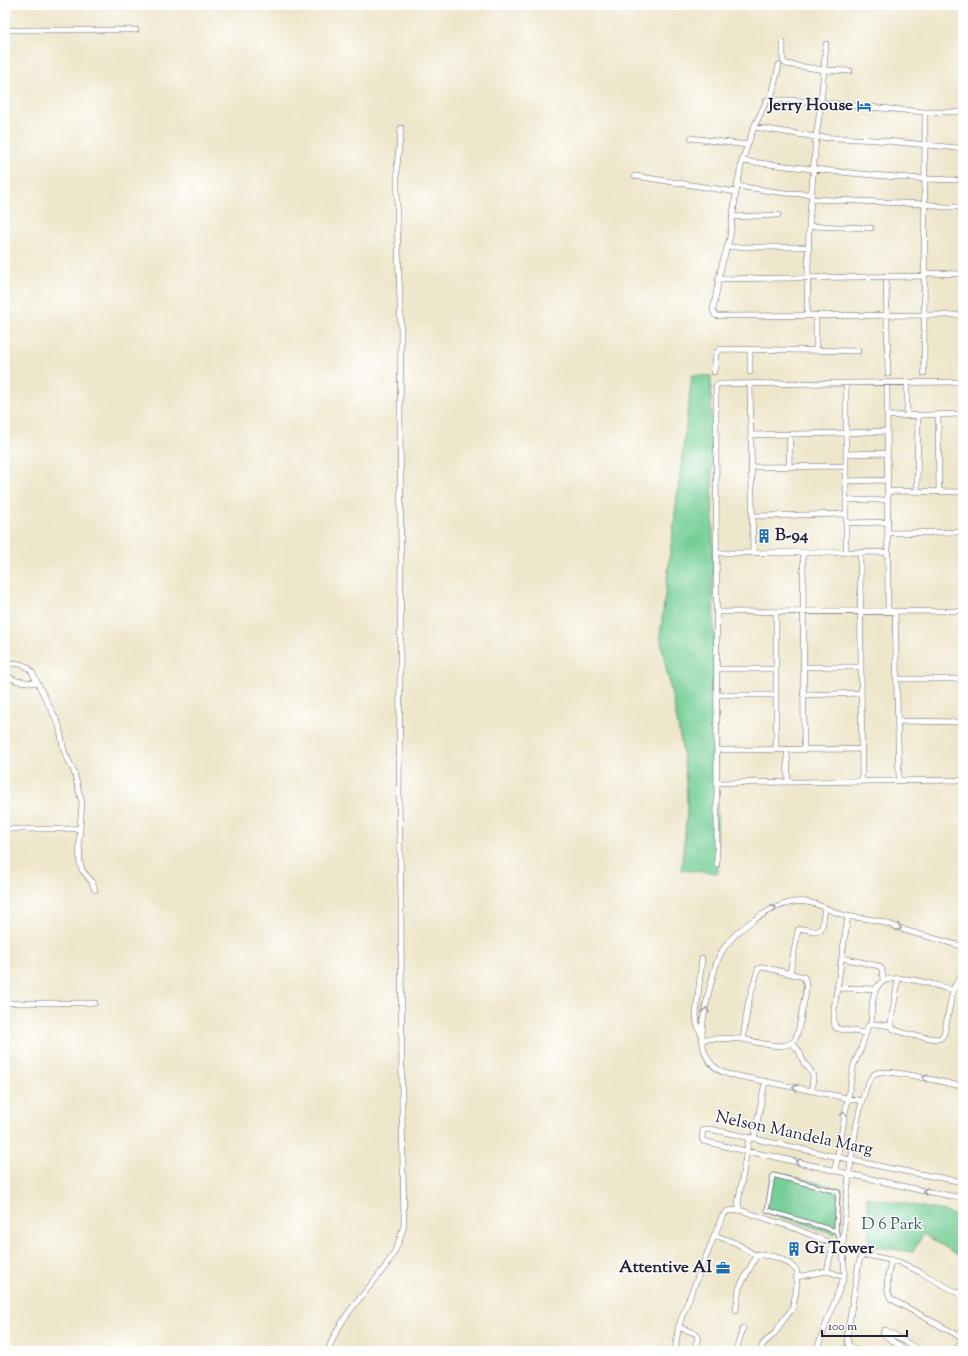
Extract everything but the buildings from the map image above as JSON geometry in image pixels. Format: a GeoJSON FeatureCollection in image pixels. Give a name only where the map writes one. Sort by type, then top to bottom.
{"type":"FeatureCollection","features":[{"type":"Feature","properties":{"kind":"street"},"geometry":{"type":"LineString","coordinates":[[5,30],[136,30]]}},
{"type":"Feature","properties":{"kind":"street"},"geometry":{"type":"LineString","coordinates":[[783,43],[783,61],[785,64],[824,70],[850,71]]}},
{"type":"Feature","properties":{"kind":"street"},"geometry":{"type":"LineString","coordinates":[[807,316],[808,226],[826,44]]}},
{"type":"Feature","properties":{"kind":"street"},"geometry":{"type":"LineString","coordinates":[[771,99],[779,65]]}},
{"type":"Feature","properties":{"kind":"street"},"geometry":{"type":"LineString","coordinates":[[963,112],[925,112],[771,99],[767,100],[754,127],[742,161],[736,189],[730,237],[718,279],[713,310],[716,315],[963,315]]}},
{"type":"Feature","properties":{"kind":"street"},"geometry":{"type":"LineString","coordinates":[[924,373],[926,204],[925,112]]}},
{"type":"Feature","properties":{"kind":"street"},"geometry":{"type":"LineString","coordinates":[[754,127],[816,137],[876,140],[958,148]]}},
{"type":"Feature","properties":{"kind":"street"},"geometry":{"type":"LineString","coordinates":[[328,1351],[336,1329],[346,1314],[388,1264],[394,1253],[404,1225],[405,1202],[402,1112],[401,904],[398,796],[401,557],[401,331],[397,220],[397,166],[401,128]]}},
{"type":"Feature","properties":{"kind":"street"},"geometry":{"type":"LineString","coordinates":[[691,138],[747,145]]}},
{"type":"Feature","properties":{"kind":"street"},"geometry":{"type":"LineString","coordinates":[[742,161],[925,179],[956,180]]}},
{"type":"Feature","properties":{"kind":"street"},"geometry":{"type":"LineString","coordinates":[[635,176],[736,189],[963,208]]}},
{"type":"Feature","properties":{"kind":"street"},"geometry":{"type":"LineString","coordinates":[[732,216],[778,215]]}},
{"type":"Feature","properties":{"kind":"street"},"geometry":{"type":"LineString","coordinates":[[808,226],[871,228]]}},
{"type":"Feature","properties":{"kind":"street"},"geometry":{"type":"LineString","coordinates":[[727,247],[808,247]]}},
{"type":"Feature","properties":{"kind":"street"},"geometry":{"type":"LineString","coordinates":[[718,279],[963,274]]}},
{"type":"Feature","properties":{"kind":"street"},"geometry":{"type":"LineString","coordinates":[[886,276],[888,374]]}},
{"type":"Feature","properties":{"kind":"street"},"geometry":{"type":"LineString","coordinates":[[816,316],[816,351]]}},
{"type":"Feature","properties":{"kind":"street"},"geometry":{"type":"LineString","coordinates":[[714,372],[716,353],[718,350],[858,351]]}},
{"type":"Feature","properties":{"kind":"street"},"geometry":{"type":"LineString","coordinates":[[750,350],[750,372]]}},
{"type":"Feature","properties":{"kind":"street"},"geometry":{"type":"LineString","coordinates":[[907,382],[907,416]]}},
{"type":"Feature","properties":{"kind":"street"},"geometry":{"type":"LineString","coordinates":[[717,864],[716,386],[719,384],[963,382]]}},
{"type":"Feature","properties":{"kind":"street"},"geometry":{"type":"LineString","coordinates":[[846,383],[846,552]]}},
{"type":"Feature","properties":{"kind":"street"},"geometry":{"type":"LineString","coordinates":[[887,383],[888,611]]}},
{"type":"Feature","properties":{"kind":"street"},"geometry":{"type":"LineString","coordinates":[[750,384],[752,553]]}},
{"type":"Feature","properties":{"kind":"street"},"geometry":{"type":"LineString","coordinates":[[887,416],[963,414]]}},
{"type":"Feature","properties":{"kind":"street"},"geometry":{"type":"LineString","coordinates":[[917,492],[918,415]]}},
{"type":"Feature","properties":{"kind":"street"},"geometry":{"type":"LineString","coordinates":[[938,415],[939,492]]}},
{"type":"Feature","properties":{"kind":"street"},"geometry":{"type":"LineString","coordinates":[[751,435],[887,431]]}},
{"type":"Feature","properties":{"kind":"street"},"geometry":{"type":"LineString","coordinates":[[790,434],[790,466]]}},
{"type":"Feature","properties":{"kind":"street"},"geometry":{"type":"LineString","coordinates":[[846,454],[887,453]]}},
{"type":"Feature","properties":{"kind":"street"},"geometry":{"type":"LineString","coordinates":[[751,467],[846,466]]}},
{"type":"Feature","properties":{"kind":"street"},"geometry":{"type":"LineString","coordinates":[[846,481],[887,480]]}},
{"type":"Feature","properties":{"kind":"street"},"geometry":{"type":"LineString","coordinates":[[888,492],[963,492]]}},
{"type":"Feature","properties":{"kind":"street"},"geometry":{"type":"LineString","coordinates":[[846,500],[888,500]]}},
{"type":"Feature","properties":{"kind":"street"},"geometry":{"type":"LineString","coordinates":[[752,516],[846,514]]}},
{"type":"Feature","properties":{"kind":"street"},"geometry":{"type":"LineString","coordinates":[[846,523],[888,522]]}},
{"type":"Feature","properties":{"kind":"street"},"geometry":{"type":"LineString","coordinates":[[888,533],[963,532]]}},
{"type":"Feature","properties":{"kind":"street"},"geometry":{"type":"LineString","coordinates":[[860,552],[862,781]]}},
{"type":"Feature","properties":{"kind":"street"},"geometry":{"type":"LineString","coordinates":[[716,553],[888,552]]}},
{"type":"Feature","properties":{"kind":"street"},"geometry":{"type":"LineString","coordinates":[[803,553],[804,749]]}},
{"type":"Feature","properties":{"kind":"street"},"geometry":{"type":"LineString","coordinates":[[895,611],[899,781]]}},
{"type":"Feature","properties":{"kind":"street"},"geometry":{"type":"LineString","coordinates":[[716,612],[963,611]]}},
{"type":"Feature","properties":{"kind":"street"},"geometry":{"type":"LineString","coordinates":[[776,612],[776,749]]}},
{"type":"Feature","properties":{"kind":"street"},"geometry":{"type":"LineString","coordinates":[[5,663],[25,665],[31,671],[61,730],[64,751],[74,772],[82,803],[79,828],[79,853],[81,866],[92,882],[94,890]]}},
{"type":"Feature","properties":{"kind":"street"},"geometry":{"type":"LineString","coordinates":[[803,667],[861,666]]}},
{"type":"Feature","properties":{"kind":"street"},"geometry":{"type":"LineString","coordinates":[[717,669],[776,669]]}},
{"type":"Feature","properties":{"kind":"street"},"geometry":{"type":"LineString","coordinates":[[5,675],[17,681],[37,683]]}},
{"type":"Feature","properties":{"kind":"street"},"geometry":{"type":"LineString","coordinates":[[897,679],[963,679]]}},
{"type":"Feature","properties":{"kind":"street"},"geometry":{"type":"LineString","coordinates":[[803,695],[861,694]]}},
{"type":"Feature","properties":{"kind":"street"},"geometry":{"type":"LineString","coordinates":[[717,695],[776,695]]}},
{"type":"Feature","properties":{"kind":"street"},"geometry":{"type":"LineString","coordinates":[[898,721],[963,722]]}},
{"type":"Feature","properties":{"kind":"street"},"geometry":{"type":"LineString","coordinates":[[787,749],[788,782]]}},
{"type":"Feature","properties":{"kind":"street"},"geometry":{"type":"LineString","coordinates":[[717,750],[862,749]]}},
{"type":"Feature","properties":{"kind":"street"},"geometry":{"type":"LineString","coordinates":[[717,783],[963,780]]}},
{"type":"Feature","properties":{"kind":"street"},"geometry":{"type":"LineString","coordinates":[[5,829],[79,828]]}},
{"type":"Feature","properties":{"kind":"street"},"geometry":{"type":"LineString","coordinates":[[702,1038],[708,995],[716,964],[720,955],[731,940],[755,919],[779,906],[802,901],[810,902],[848,916],[879,921],[910,932],[963,947]]}},
{"type":"Feature","properties":{"kind":"street"},"geometry":{"type":"LineString","coordinates":[[790,973],[798,930],[803,929],[815,932],[820,930],[822,927],[825,908]]}},
{"type":"Feature","properties":{"kind":"street"},"geometry":{"type":"LineString","coordinates":[[848,916],[834,1009],[834,1021],[835,1027],[839,1029],[865,1033]]}},
{"type":"Feature","properties":{"kind":"street"},"geometry":{"type":"LineString","coordinates":[[702,958],[696,1015],[697,1024],[707,1056],[718,1070],[728,1074],[765,1082],[862,1101]]}},
{"type":"Feature","properties":{"kind":"street"},"geometry":{"type":"LineString","coordinates":[[842,958],[879,966],[882,969],[883,981]]}},
{"type":"Feature","properties":{"kind":"street"},"geometry":{"type":"LineString","coordinates":[[702,1038],[743,1039],[775,1045],[792,1043],[796,1037],[801,1017],[806,984],[804,977],[763,967],[758,969],[748,1004],[743,1039]]}},
{"type":"Feature","properties":{"kind":"street"},"geometry":{"type":"LineString","coordinates":[[871,1024],[891,1026],[896,1031],[910,1035],[932,1039],[941,1038],[945,1029],[953,990],[963,973]]}},
{"type":"Feature","properties":{"kind":"street"},"geometry":{"type":"LineString","coordinates":[[891,1026],[898,979]]}},
{"type":"Feature","properties":{"kind":"street"},"geometry":{"type":"LineString","coordinates":[[835,1170],[854,1064],[861,1049],[865,1033],[868,1026],[871,1024],[876,989],[885,980],[898,979],[917,981],[953,990]]}},
{"type":"Feature","properties":{"kind":"street"},"geometry":{"type":"LineString","coordinates":[[837,988],[876,989]]}},
{"type":"Feature","properties":{"kind":"street"},"geometry":{"type":"LineString","coordinates":[[5,1003],[94,1003]]}},
{"type":"Feature","properties":{"kind":"street"},"geometry":{"type":"LineString","coordinates":[[792,1043],[799,1051],[804,1063],[813,1076],[812,1091]]}},
{"type":"Feature","properties":{"kind":"street"},"geometry":{"type":"LineString","coordinates":[[816,1351],[844,1277],[845,1267],[843,1248],[849,1173],[862,1101],[868,1081],[873,1075],[879,1072],[906,1075],[957,1085],[963,1084]]}},
{"type":"Feature","properties":{"kind":"street"},"geometry":{"type":"LineString","coordinates":[[740,1210],[738,1202],[746,1151],[751,1138],[765,1082]]}},
{"type":"Feature","properties":{"kind":"street","name":"Nelson Mandela Marg"},"geometry":{"type":"LineString","coordinates":[[963,1182],[751,1138],[706,1129],[703,1130],[703,1141],[916,1189],[963,1198]]}},
{"type":"Feature","properties":{"kind":"street"},"geometry":{"type":"LineString","coordinates":[[836,1231],[767,1210],[773,1175],[838,1192],[836,1231],[843,1248]]}},
{"type":"Feature","properties":{"kind":"street"},"geometry":{"type":"LineString","coordinates":[[675,1351],[678,1327],[714,1235],[724,1213],[727,1211],[740,1210],[794,1228],[843,1248]]}},
{"type":"Feature","properties":{"kind":"street"},"geometry":{"type":"LineString","coordinates":[[714,1235],[736,1243],[749,1252],[757,1255],[775,1256],[784,1260],[796,1269],[796,1296],[792,1309],[775,1333],[763,1344],[760,1351]]}},
{"type":"Feature","properties":{"kind":"street"},"geometry":{"type":"LineString","coordinates":[[827,1271],[832,1244]]}},
{"type":"Feature","properties":{"kind":"street"},"geometry":{"type":"LineString","coordinates":[[736,1310],[739,1288],[757,1255]]}},
{"type":"Feature","properties":{"kind":"street"},"geometry":{"type":"LineString","coordinates":[[855,1351],[848,1344],[847,1336],[861,1257],[867,1255],[906,1265],[963,1296]]}},
{"type":"Feature","properties":{"kind":"street"},"geometry":{"type":"LineString","coordinates":[[891,1260],[888,1285],[888,1292],[891,1299],[963,1339],[956,1351]]}},
{"type":"Feature","properties":{"kind":"street"},"geometry":{"type":"LineString","coordinates":[[797,1277],[827,1271],[844,1277]]}},
{"type":"Feature","properties":{"kind":"street"},"geometry":{"type":"LineString","coordinates":[[678,1327],[698,1335],[694,1351]]}},
{"type":"Feature","properties":{"kind":"street"},"geometry":{"type":"LineString","coordinates":[[736,1351],[743,1328]]}},
{"type":"Feature","properties":{"kind":"street"},"geometry":{"type":"LineString","coordinates":[[905,1351],[884,1334],[884,1330],[920,1351]]}},
{"type":"Feature","properties":{"kind":"green space"},"geometry":{"type":"Polygon","coordinates":[[[692,375],[711,376],[718,873],[681,870],[687,817],[686,787],[681,743],[660,636],[692,375]]]}},
{"type":"Feature","properties":{"kind":"green space"},"geometry":{"type":"Polygon","coordinates":[[[774,1172],[842,1189],[835,1234],[766,1212],[774,1172]]]}},
{"type":"Feature","properties":{"kind":"green space","name":"D 6 Park"},"geometry":{"type":"Polygon","coordinates":[[[867,1197],[939,1210],[963,1218],[963,1258],[923,1234],[913,1252],[869,1246],[867,1197]]]}},
{"type":"Feature","properties":{"kind":"place","name":"Jerry House"},"geometry":{"type":"Point","coordinates":[864,106]}},
{"type":"Feature","properties":{"kind":"place","name":"B-94"},"geometry":{"type":"Point","coordinates":[764,536]}},
{"type":"Feature","properties":{"kind":"place","name":"G1 Tower"},"geometry":{"type":"Point","coordinates":[794,1249]}},
{"type":"Feature","properties":{"kind":"place","name":"Attentive AI"},"geometry":{"type":"Point","coordinates":[723,1268]}}]}
